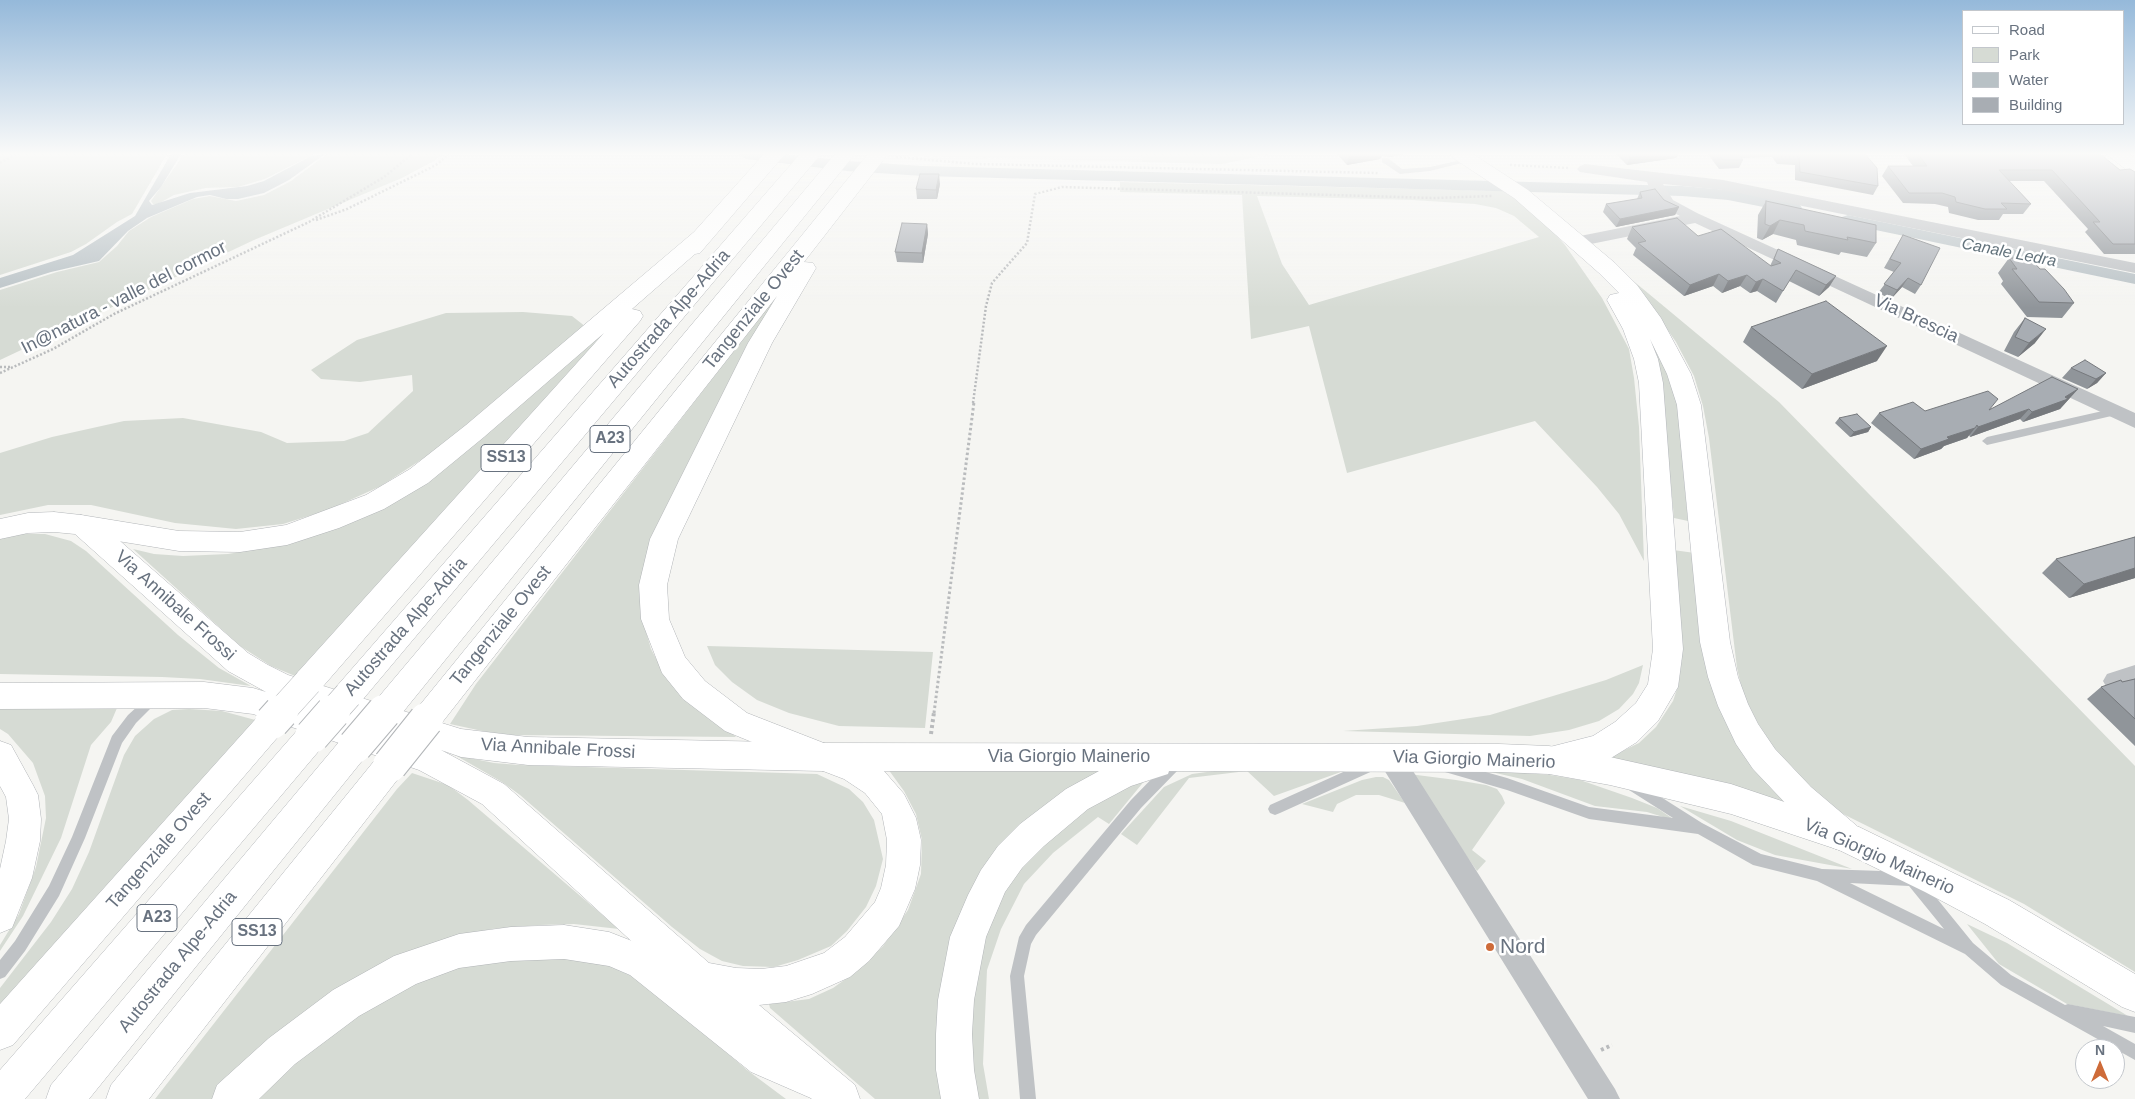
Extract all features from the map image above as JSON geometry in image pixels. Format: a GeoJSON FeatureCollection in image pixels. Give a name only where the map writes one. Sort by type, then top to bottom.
{"type":"FeatureCollection","features":[{"type":"Feature","properties":{"kind":"main road","name":"Tangenziale Ovest"},"geometry":{"type":"LineString","coordinates":[[0,1032],[730,205]]}},
{"type":"Feature","properties":{"kind":"main road","name":"Autostrada Alpe-Adria"},"geometry":{"type":"LineString","coordinates":[[0,1099],[766,205]]}},
{"type":"Feature","properties":{"kind":"main road","name":"Autostrada Alpe-Adria"},"geometry":{"type":"LineString","coordinates":[[65,1099],[803,205]]}},
{"type":"Feature","properties":{"kind":"main road","name":"Tangenziale Ovest"},"geometry":{"type":"LineString","coordinates":[[125,1099],[390,765],[840,205]]}},
{"type":"Feature","properties":{"kind":"main road"},"geometry":{"type":"LineString","coordinates":[[701,980],[736,986],[761,987],[786,984],[812,976],[837,965],[857,949],[887,914],[898,889],[903,865],[904,840],[900,818],[894,804],[876,783],[855,769],[736,722],[694,690],[673,664],[655,619],[653,585],[664,538],[760,343],[813,254],[851,205]]}},
{"type":"Feature","properties":{"kind":"main road"},"geometry":{"type":"LineString","coordinates":[[1535,205],[1607,268],[1629,290],[1654,325],[1680,374],[1689,405],[1715,642],[1723,678],[1732,706],[1747,734],[1764,758],[1800,797],[1846,838]]}},
{"type":"Feature","properties":{"kind":"main road"},"geometry":{"type":"LineString","coordinates":[[0,529],[54,522],[179,541],[240,542],[287,535],[362,508],[419,476],[475,431],[704,235]]}},
{"type":"Feature","properties":{"kind":"main road"},"geometry":{"type":"LineString","coordinates":[[1549,760],[1600,748],[1626,732],[1647,712],[1663,687],[1668,649],[1651,383],[1646,359],[1635,330],[1621,305],[1576,242]]}},
{"type":"Feature","properties":{"kind":"main road","name":"Via Annibale Frossi"},"geometry":{"type":"LineString","coordinates":[[81,525],[94,534],[238,662],[257,674],[280,685],[461,743],[528,751],[823,756]]}},
{"type":"Feature","properties":{"kind":"main road"},"geometry":{"type":"LineString","coordinates":[[1661,531],[1703,539]]}},
{"type":"Feature","properties":{"kind":"main road","name":"Via Annibale Frossi"},"geometry":{"type":"LineString","coordinates":[[0,696],[160,694],[235,698],[268,705],[428,759],[493,794],[701,980],[830,1091]]}},
{"type":"Feature","properties":{"kind":"main road"},"geometry":{"type":"LineString","coordinates":[[0,755],[22,795],[25,819],[23,842],[15,878],[0,916]]}},
{"type":"Feature","properties":{"kind":"main road","name":"Via Giorgio Mainerio"},"geometry":{"type":"LineString","coordinates":[[823,756],[1401,757],[1549,760],[1610,770],[1731,799],[1846,838],[2054,945],[2135,994]]}},
{"type":"Feature","properties":{"kind":"main road"},"geometry":{"type":"LineString","coordinates":[[960,1099],[955,1070],[954,1034],[961,966],[968,938],[993,881],[1010,857],[1032,835],[1077,799],[1122,775],[1182,757]]}},
{"type":"Feature","properties":{"kind":"main road"},"geometry":{"type":"LineString","coordinates":[[232,1099],[282,1051],[346,1003],[407,969],[459,951],[511,944],[564,942],[609,949],[642,962],[764,1059],[830,1091]]}},
{"type":"Feature","properties":{"kind":"street","name":"Via Brescia"},"geometry":{"type":"LineString","coordinates":[[1672,205],[1674,208],[2135,421]]}},
{"type":"Feature","properties":{"kind":"street"},"geometry":{"type":"LineString","coordinates":[[1824,205],[2135,268]]}},
{"type":"Feature","properties":{"kind":"street"},"geometry":{"type":"LineString","coordinates":[[1576,242],[1697,218]]}},
{"type":"Feature","properties":{"kind":"street"},"geometry":{"type":"LineString","coordinates":[[1401,757],[1605,1099]]}},
{"type":"Feature","properties":{"kind":"lane"},"geometry":{"type":"LineString","coordinates":[[1986,441],[2116,412]]}},
{"type":"Feature","properties":{"kind":"lane"},"geometry":{"type":"LineString","coordinates":[[0,972],[20,946],[54,890],[78,838],[117,740],[132,719],[160,694]]}},
{"type":"Feature","properties":{"kind":"lane"},"geometry":{"type":"LineString","coordinates":[[1029,1096],[1017,976],[1024,942],[1031,930],[1136,804],[1182,757]]}},
{"type":"Feature","properties":{"kind":"lane"},"geometry":{"type":"LineString","coordinates":[[1275,809],[1401,757],[1507,784],[1589,813],[1700,828]]}},
{"type":"Feature","properties":{"kind":"lane"},"geometry":{"type":"LineString","coordinates":[[1610,770],[1700,828],[1758,860],[1819,875],[1970,949]]}},
{"type":"Feature","properties":{"kind":"lane"},"geometry":{"type":"LineString","coordinates":[[0,879],[23,842]]}},
{"type":"Feature","properties":{"kind":"lane"},"geometry":{"type":"LineString","coordinates":[[1819,875],[1915,874],[1970,949],[2006,980],[2135,1052]]}},
{"type":"Feature","properties":{"kind":"lane"},"geometry":{"type":"LineString","coordinates":[[2055,1008],[2135,1025]]}},
{"type":"Feature","properties":{"kind":"path","name":"In@natura - valle del cormor"},"geometry":{"type":"LineString","coordinates":[[0,367],[16,367],[53,349],[114,314],[308,222],[336,205]]}},
{"type":"Feature","properties":{"kind":"path"},"geometry":{"type":"LineString","coordinates":[[308,222],[355,205]]}},
{"type":"Feature","properties":{"kind":"path"},"geometry":{"type":"LineString","coordinates":[[928,756],[986,306],[992,283],[1027,243],[1033,205]]}},
{"type":"Feature","properties":{"kind":"path"},"geometry":{"type":"LineString","coordinates":[[0,373],[16,367]]}},
{"type":"Feature","properties":{"kind":"green space"},"geometry":{"type":"Polygon","coordinates":[[[0,205],[137,205],[132,214],[71,252],[0,275],[0,205]]]}},
{"type":"Feature","properties":{"kind":"green space"},"geometry":{"type":"Polygon","coordinates":[[[178,205],[337,205],[254,240],[0,360],[0,290],[57,272],[99,262],[117,246],[129,231],[151,217],[178,205]]]}},
{"type":"Feature","properties":{"kind":"green space"},"geometry":{"type":"Polygon","coordinates":[[[1243,205],[1260,205],[1282,264],[1309,305],[1539,237],[1514,216],[1496,208],[1482,205],[1524,205],[1543,221],[1565,245],[1602,298],[1629,349],[1639,427],[1644,561],[1619,514],[1597,487],[1535,421],[1347,473],[1309,326],[1251,339],[1243,205]]]}},
{"type":"Feature","properties":{"kind":"green space"},"geometry":{"type":"Polygon","coordinates":[[[1613,264],[1779,402],[2135,766],[2135,972],[2024,904],[1833,809],[1778,756],[1751,712],[1742,690],[1737,668],[1709,438],[1703,406],[1694,376],[1676,342],[1651,306],[1613,264]]]}},
{"type":"Feature","properties":{"kind":"green space"},"geometry":{"type":"Polygon","coordinates":[[[780,291],[642,618],[651,649],[662,670],[736,737],[513,735],[487,732],[450,724],[476,684],[780,291]]]}},
{"type":"Feature","properties":{"kind":"green space"},"geometry":{"type":"Polygon","coordinates":[[[627,310],[300,678],[271,666],[240,646],[133,549],[154,554],[183,556],[228,554],[263,548],[364,514],[627,310]]]}},
{"type":"Feature","properties":{"kind":"green space"},"geometry":{"type":"Polygon","coordinates":[[[523,312],[572,316],[586,327],[447,443],[381,486],[328,510],[283,524],[236,529],[175,523],[91,505],[48,505],[0,515],[0,453],[52,437],[124,421],[183,418],[261,432],[287,443],[344,441],[368,433],[413,391],[412,375],[360,382],[321,379],[311,370],[357,340],[446,313],[523,312]]]}},
{"type":"Feature","properties":{"kind":"green space"},"geometry":{"type":"Polygon","coordinates":[[[1639,319],[1652,339],[1676,390],[1688,521],[1674,518],[1664,414],[1639,319]]]}},
{"type":"Feature","properties":{"kind":"green space"},"geometry":{"type":"Polygon","coordinates":[[[22,534],[45,534],[71,541],[86,551],[178,635],[219,668],[251,686],[200,679],[162,677],[0,674],[0,539],[22,534]]]}},
{"type":"Feature","properties":{"kind":"green space"},"geometry":{"type":"Polygon","coordinates":[[[1673,550],[1695,553],[1707,662],[1791,806],[1608,758],[1639,743],[1656,727],[1673,701],[1678,686],[1682,657],[1673,550]]]}},
{"type":"Feature","properties":{"kind":"green space"},"geometry":{"type":"Polygon","coordinates":[[[707,646],[933,652],[925,728],[839,726],[789,713],[757,700],[732,682],[715,665],[707,646]]]}},
{"type":"Feature","properties":{"kind":"green space"},"geometry":{"type":"Polygon","coordinates":[[[1643,665],[1639,683],[1633,694],[1619,709],[1599,721],[1569,730],[1530,736],[1343,731],[1417,726],[1490,715],[1606,680],[1643,665]]]}},
{"type":"Feature","properties":{"kind":"green space"},"geometry":{"type":"Polygon","coordinates":[[[0,707],[117,708],[111,722],[91,745],[61,838],[23,916],[0,951],[0,945],[19,914],[36,867],[46,818],[45,796],[33,763],[8,734],[0,729],[0,707]]]}},
{"type":"Feature","properties":{"kind":"green space"},"geometry":{"type":"Polygon","coordinates":[[[172,710],[222,711],[259,721],[0,1013],[0,988],[51,922],[72,889],[89,852],[124,755],[135,736],[154,719],[172,710]]]}},
{"type":"Feature","properties":{"kind":"green space"},"geometry":{"type":"Polygon","coordinates":[[[455,755],[494,763],[519,765],[817,774],[849,789],[863,802],[874,820],[883,859],[876,886],[866,907],[847,931],[831,946],[798,960],[774,967],[743,966],[722,961],[700,949],[672,927],[520,795],[502,782],[455,755]]]}},
{"type":"Feature","properties":{"kind":"green space"},"geometry":{"type":"Polygon","coordinates":[[[1352,768],[1274,796],[1247,771],[1189,778],[1137,845],[1121,834],[1164,787],[1192,774],[1214,771],[1352,768]]]}},
{"type":"Feature","properties":{"kind":"green space"},"geometry":{"type":"Polygon","coordinates":[[[888,769],[1105,771],[978,889],[949,1099],[875,1099],[770,1008],[769,1004],[809,999],[833,988],[857,971],[883,946],[908,910],[921,874],[922,840],[916,814],[904,791],[888,769]]]}},
{"type":"Feature","properties":{"kind":"green space"},"geometry":{"type":"Polygon","coordinates":[[[1478,769],[1550,775],[1580,780],[1657,808],[1676,821],[1647,812],[1595,806],[1522,779],[1478,769]]]}},
{"type":"Feature","properties":{"kind":"green space"},"geometry":{"type":"Polygon","coordinates":[[[412,773],[448,785],[468,800],[619,929],[574,924],[540,925],[491,929],[448,940],[215,1099],[155,1099],[397,789],[412,773]]]}},
{"type":"Feature","properties":{"kind":"green space"},"geometry":{"type":"Polygon","coordinates":[[[1409,774],[1486,785],[1497,789],[1502,796],[1505,803],[1472,850],[1486,861],[1477,871],[1409,774]]]}},
{"type":"Feature","properties":{"kind":"green space"},"geometry":{"type":"Polygon","coordinates":[[[1383,777],[1389,780],[1405,803],[1379,795],[1356,795],[1337,804],[1333,812],[1302,804],[1362,780],[1383,777]]]}},
{"type":"Feature","properties":{"kind":"green space"},"geometry":{"type":"Polygon","coordinates":[[[1146,779],[1109,824],[1098,817],[1053,853],[1024,884],[1001,929],[987,970],[983,1064],[989,1099],[973,1099],[968,997],[995,905],[1027,859],[1094,801],[1146,779]]]}},
{"type":"Feature","properties":{"kind":"green space"},"geometry":{"type":"Polygon","coordinates":[[[1680,806],[1731,821],[1852,869],[1775,855],[1737,840],[1680,806]]]}},
{"type":"Feature","properties":{"kind":"green space"},"geometry":{"type":"Polygon","coordinates":[[[1967,924],[2007,943],[2128,1016],[2067,1004],[1999,964],[1967,924]]]}},
{"type":"Feature","properties":{"kind":"green space"},"geometry":{"type":"Polygon","coordinates":[[[538,953],[610,966],[645,982],[747,1070],[786,1099],[245,1099],[346,1017],[453,966],[538,953]]]}},
{"type":"Feature","properties":{"kind":"water"},"geometry":{"type":"Polygon","coordinates":[[[141,205],[177,205],[147,218],[128,231],[99,261],[51,272],[0,288],[0,278],[73,255],[135,216],[141,205]]]}},
{"type":"Feature","properties":{"kind":"building"},"geometry":{"type":"Polygon","coordinates":[[[1607,205],[1675,205],[1679,207],[1620,219],[1607,205]]]}},
{"type":"Feature","properties":{"kind":"building"},"geometry":{"type":"Polygon","coordinates":[[[1766,205],[1786,205],[1876,225],[1876,243],[1847,237],[1848,240],[1805,231],[1804,225],[1780,220],[1770,226],[1765,224],[1766,205]]]}},
{"type":"Feature","properties":{"kind":"building"},"geometry":{"type":"Polygon","coordinates":[[[1970,205],[2003,205],[2007,209],[1985,209],[1970,205]]]}},
{"type":"Feature","properties":{"kind":"building"},"geometry":{"type":"Polygon","coordinates":[[[2085,205],[2135,205],[2135,244],[2113,244],[2093,222],[2100,222],[2085,205]]]}},
{"type":"Feature","properties":{"kind":"building"},"geometry":{"type":"Polygon","coordinates":[[[1677,218],[1698,236],[1721,229],[1771,266],[1781,263],[1774,259],[1778,249],[1836,276],[1826,285],[1796,270],[1783,291],[1763,279],[1756,282],[1747,275],[1728,281],[1719,274],[1690,285],[1638,243],[1646,241],[1632,227],[1677,218]]]}},
{"type":"Feature","properties":{"kind":"building"},"geometry":{"type":"Polygon","coordinates":[[[902,223],[927,224],[922,253],[895,252],[902,223]]]}},
{"type":"Feature","properties":{"kind":"building"},"geometry":{"type":"Polygon","coordinates":[[[1903,235],[1940,248],[1921,285],[1908,278],[1897,290],[1884,284],[1901,263],[1890,259],[1903,235]]]}},
{"type":"Feature","properties":{"kind":"building"},"geometry":{"type":"Polygon","coordinates":[[[2009,258],[2030,258],[2040,269],[2045,269],[2074,303],[2039,302],[2012,269],[2017,269],[2009,258]]]}},
{"type":"Feature","properties":{"kind":"building"},"geometry":{"type":"Polygon","coordinates":[[[1826,301],[1887,346],[1812,374],[1751,327],[1826,301]]]}},
{"type":"Feature","properties":{"kind":"building"},"geometry":{"type":"Polygon","coordinates":[[[2025,318],[2046,329],[2029,343],[2015,337],[2025,318]]]}},
{"type":"Feature","properties":{"kind":"building"},"geometry":{"type":"Polygon","coordinates":[[[2085,360],[2106,373],[2096,379],[2071,368],[2085,360]]]}},
{"type":"Feature","properties":{"kind":"building"},"geometry":{"type":"Polygon","coordinates":[[[2052,377],[2078,389],[2065,397],[2068,399],[2032,412],[2029,409],[1978,427],[1977,425],[1975,428],[1947,437],[1949,439],[1921,449],[1879,413],[1913,402],[1925,411],[1988,391],[1998,399],[1989,410],[2052,377]]]}},
{"type":"Feature","properties":{"kind":"building"},"geometry":{"type":"Polygon","coordinates":[[[1857,414],[1871,427],[1854,432],[1839,418],[1857,414]]]}},
{"type":"Feature","properties":{"kind":"building"},"geometry":{"type":"Polygon","coordinates":[[[2135,537],[2135,568],[2084,584],[2056,559],[2135,537]]]}},
{"type":"Feature","properties":{"kind":"building"},"geometry":{"type":"Polygon","coordinates":[[[2135,679],[2135,719],[2101,687],[2121,680],[2122,682],[2135,679]]]}},
{"type":"Feature","properties":{"kind":"waterway","name":"Canale Ledra"},"geometry":{"type":"LineString","coordinates":[[1780,205],[1794,208]]}},
{"type":"Feature","properties":{"kind":"waterway","name":"Canale Ledra"},"geometry":{"type":"LineString","coordinates":[[1848,220],[2135,279]]}},
{"type":"Feature","properties":{"kind":"place","name":"Nord"},"geometry":{"type":"Point","coordinates":[1490,947]}}]}
